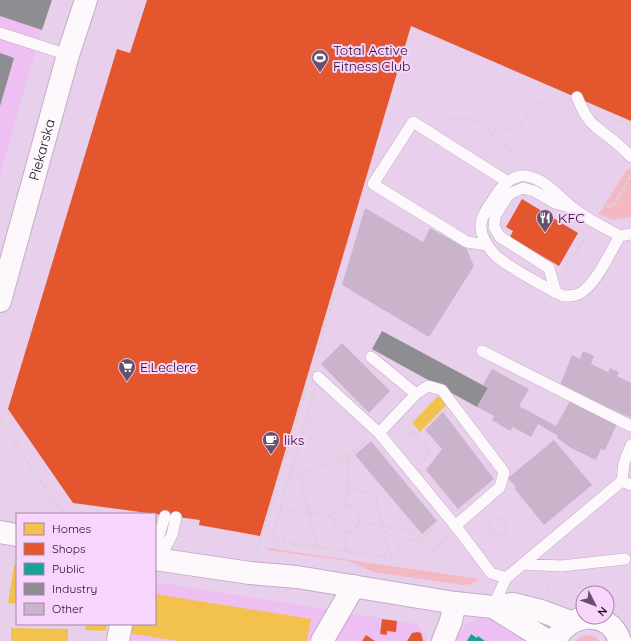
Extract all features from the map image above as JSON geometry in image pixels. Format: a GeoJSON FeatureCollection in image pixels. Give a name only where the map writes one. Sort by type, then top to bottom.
{"type":"FeatureCollection","features":[{"type":"Feature","properties":{"kind":"street","name":"Piekarska"},"geometry":{"type":"LineString","coordinates":[[0,301],[68,55],[86,0]]}},
{"type":"Feature","properties":{"kind":"street"},"geometry":{"type":"LineString","coordinates":[[0,532],[16,535]]}},
{"type":"Feature","properties":{"kind":"street"},"geometry":{"type":"LineString","coordinates":[[157,559],[250,573],[297,577],[455,603],[493,606],[512,604],[541,611],[570,622]]}},
{"type":"Feature","properties":{"kind":"street"},"geometry":{"type":"LineString","coordinates":[[322,641],[354,586]]}},
{"type":"Feature","properties":{"kind":"street"},"geometry":{"type":"LineString","coordinates":[[442,641],[455,603]]}},
{"type":"Feature","properties":{"kind":"street"},"geometry":{"type":"LineString","coordinates":[[493,606],[548,641]]}},
{"type":"Feature","properties":{"kind":"street"},"geometry":{"type":"LineString","coordinates":[[555,641],[558,634],[570,622],[586,618],[596,618],[609,626],[623,638]]}},
{"type":"Feature","properties":{"kind":"street"},"geometry":{"type":"LineString","coordinates":[[118,641],[121,625]]}},
{"type":"Feature","properties":{"kind":"lane"},"geometry":{"type":"LineString","coordinates":[[0,33],[68,55]]}},
{"type":"Feature","properties":{"kind":"lane"},"geometry":{"type":"LineString","coordinates":[[577,97],[581,108],[594,126],[611,137],[631,157]]}},
{"type":"Feature","properties":{"kind":"lane"},"geometry":{"type":"LineString","coordinates":[[486,245],[467,242],[373,184],[413,122],[508,182]]}},
{"type":"Feature","properties":{"kind":"lane"},"geometry":{"type":"LineString","coordinates":[[573,208],[560,194],[533,178],[524,175],[508,182],[501,189],[484,214],[481,224],[482,234],[486,245],[495,256],[556,293],[564,296],[573,296],[582,292],[590,285],[620,236]]}},
{"type":"Feature","properties":{"kind":"lane"},"geometry":{"type":"LineString","coordinates":[[556,293],[549,268],[500,237],[494,227],[494,221],[511,192],[523,188],[534,191],[555,203],[573,208],[620,236],[631,234]]}},
{"type":"Feature","properties":{"kind":"lane"},"geometry":{"type":"LineString","coordinates":[[482,351],[631,426]]}},
{"type":"Feature","properties":{"kind":"lane"},"geometry":{"type":"LineString","coordinates":[[371,357],[416,394]]}},
{"type":"Feature","properties":{"kind":"lane"},"geometry":{"type":"LineString","coordinates":[[315,372],[375,435],[456,527],[491,573],[506,578]]}},
{"type":"Feature","properties":{"kind":"lane"},"geometry":{"type":"LineString","coordinates":[[375,435],[416,394],[428,386],[442,390],[504,472],[500,487],[456,527]]}},
{"type":"Feature","properties":{"kind":"lane"},"geometry":{"type":"LineString","coordinates":[[493,606],[506,578],[627,483],[624,463],[631,446]]}},
{"type":"Feature","properties":{"kind":"lane"},"geometry":{"type":"LineString","coordinates":[[157,559],[156,542],[165,516]]}},
{"type":"Feature","properties":{"kind":"lane"},"geometry":{"type":"LineString","coordinates":[[157,559],[172,535],[176,517]]}},
{"type":"Feature","properties":{"kind":"lane"},"geometry":{"type":"LineString","coordinates":[[523,564],[560,566],[625,559]]}},
{"type":"Feature","properties":{"kind":"path"},"geometry":{"type":"LineString","coordinates":[[491,131],[508,130],[515,127],[528,116],[538,103],[544,103],[554,109],[559,101],[561,102]]}},
{"type":"Feature","properties":{"kind":"path"},"geometry":{"type":"LineString","coordinates":[[565,269],[587,235],[580,232]]}},
{"type":"Feature","properties":{"kind":"path"},"geometry":{"type":"LineString","coordinates":[[335,292],[315,372],[307,417],[271,540],[391,558]]}},
{"type":"Feature","properties":{"kind":"path"},"geometry":{"type":"LineString","coordinates":[[257,551],[307,383]]}},
{"type":"Feature","properties":{"kind":"path"},"geometry":{"type":"LineString","coordinates":[[397,414],[431,453],[417,465]]}},
{"type":"Feature","properties":{"kind":"path"},"geometry":{"type":"LineString","coordinates":[[307,417],[348,456],[346,506]]}},
{"type":"Feature","properties":{"kind":"path"},"geometry":{"type":"LineString","coordinates":[[0,420],[62,513]]}},
{"type":"Feature","properties":{"kind":"path"},"geometry":{"type":"LineString","coordinates":[[291,472],[299,475],[348,456],[375,435]]}},
{"type":"Feature","properties":{"kind":"path"},"geometry":{"type":"LineString","coordinates":[[299,475],[318,547]]}},
{"type":"Feature","properties":{"kind":"path"},"geometry":{"type":"LineString","coordinates":[[347,488],[375,494],[391,558]]}},
{"type":"Feature","properties":{"kind":"path"},"geometry":{"type":"LineString","coordinates":[[346,506],[356,512],[359,522],[354,530],[346,532],[335,526],[334,517],[338,509],[346,506]]}},
{"type":"Feature","properties":{"kind":"path"},"geometry":{"type":"LineString","coordinates":[[280,508],[334,517]]}},
{"type":"Feature","properties":{"kind":"path"},"geometry":{"type":"LineString","coordinates":[[495,518],[504,521],[506,527],[504,534],[499,536],[493,536],[487,529],[488,523],[495,518]]}},
{"type":"Feature","properties":{"kind":"path"},"geometry":{"type":"LineString","coordinates":[[359,522],[410,531],[432,551],[456,527]]}},
{"type":"Feature","properties":{"kind":"path"},"geometry":{"type":"LineString","coordinates":[[391,558],[409,539],[420,540],[441,522]]}},
{"type":"Feature","properties":{"kind":"path"},"geometry":{"type":"LineString","coordinates":[[345,551],[346,532]]}},
{"type":"Feature","properties":{"kind":"shaded area"},"geometry":{"type":"Polygon","coordinates":[[[0,0],[50,0],[0,174],[0,0]]]}},
{"type":"Feature","properties":{"kind":"shaded area"},"geometry":{"type":"Polygon","coordinates":[[[628,168],[631,171],[631,217],[613,220],[599,214],[628,168]]]}},
{"type":"Feature","properties":{"kind":"shaded area"},"geometry":{"type":"Polygon","coordinates":[[[267,548],[479,579],[471,584],[463,585],[373,572],[349,561],[267,550],[267,548]]]}},
{"type":"Feature","properties":{"kind":"shaded area"},"geometry":{"type":"Polygon","coordinates":[[[156,582],[417,624],[427,639],[426,641],[115,641],[117,625],[156,625],[156,582]]]}},
{"type":"Feature","properties":{"kind":"shaded area"},"geometry":{"type":"Polygon","coordinates":[[[482,617],[493,619],[530,641],[453,641],[467,624],[482,617]]]}},
{"type":"Feature","properties":{"kind":"shaded area"},"geometry":{"type":"Polygon","coordinates":[[[583,636],[594,636],[600,641],[575,641],[583,636]]]}},
{"type":"Feature","properties":{"kind":"building: Homes"},"geometry":{"type":"Polygon","coordinates":[[[438,396],[447,404],[420,432],[412,423],[438,396]]]}},
{"type":"Feature","properties":{"kind":"building: Homes"},"geometry":{"type":"Polygon","coordinates":[[[14,565],[16,565],[16,604],[8,603],[14,565]]]}},
{"type":"Feature","properties":{"kind":"building: Homes"},"geometry":{"type":"Polygon","coordinates":[[[156,594],[311,619],[307,641],[179,641],[127,633],[128,625],[156,625],[156,594]]]}},
{"type":"Feature","properties":{"kind":"building: Homes"},"geometry":{"type":"Polygon","coordinates":[[[86,625],[107,625],[106,631],[85,630],[86,625]]]}},
{"type":"Feature","properties":{"kind":"building: Homes"},"geometry":{"type":"Polygon","coordinates":[[[11,628],[68,629],[68,641],[11,641],[11,628]]]}},
{"type":"Feature","properties":{"kind":"building: Shops"},"geometry":{"type":"Polygon","coordinates":[[[147,0],[631,0],[631,121],[411,26],[260,536],[199,525],[200,520],[73,503],[8,409],[117,49],[130,53],[147,0]]]}},
{"type":"Feature","properties":{"kind":"building: Shops"},"geometry":{"type":"Polygon","coordinates":[[[522,199],[578,233],[559,266],[510,237],[513,231],[506,227],[522,199]]]}},
{"type":"Feature","properties":{"kind":"building: Shops"},"geometry":{"type":"Polygon","coordinates":[[[382,619],[397,621],[396,632],[387,631],[387,635],[380,634],[382,619]]]}},
{"type":"Feature","properties":{"kind":"building: Shops"},"geometry":{"type":"Polygon","coordinates":[[[412,633],[421,633],[423,641],[407,641],[412,633]]]}},
{"type":"Feature","properties":{"kind":"building: Shops"},"geometry":{"type":"Polygon","coordinates":[[[366,635],[375,641],[362,641],[366,635]]]}},
{"type":"Feature","properties":{"kind":"building: Public"},"geometry":{"type":"Polygon","coordinates":[[[471,634],[477,638],[478,636],[485,641],[467,641],[471,634]]]}},
{"type":"Feature","properties":{"kind":"building: Industry"},"geometry":{"type":"Polygon","coordinates":[[[0,0],[52,0],[42,30],[0,16],[0,0]]]}},
{"type":"Feature","properties":{"kind":"building: Industry"},"geometry":{"type":"Polygon","coordinates":[[[0,53],[14,58],[0,106],[0,53]]]}},
{"type":"Feature","properties":{"kind":"building: Industry"},"geometry":{"type":"Polygon","coordinates":[[[382,331],[488,388],[477,407],[372,349],[382,331]]]}},
{"type":"Feature","properties":{"kind":"building: Other"},"geometry":{"type":"Polygon","coordinates":[[[365,208],[423,242],[430,228],[466,248],[474,266],[429,337],[342,285],[365,208]]]}},
{"type":"Feature","properties":{"kind":"building: Other"},"geometry":{"type":"Polygon","coordinates":[[[342,343],[390,391],[369,413],[321,364],[342,343]]]}},
{"type":"Feature","properties":{"kind":"building: Other"},"geometry":{"type":"Polygon","coordinates":[[[583,351],[594,356],[591,364],[608,372],[610,368],[619,372],[617,376],[631,383],[631,418],[560,385],[572,355],[580,359],[583,351]]]}},
{"type":"Feature","properties":{"kind":"building: Other"},"geometry":{"type":"Polygon","coordinates":[[[492,369],[529,389],[519,406],[556,426],[570,401],[617,424],[605,450],[601,449],[596,460],[571,448],[557,438],[558,436],[538,424],[531,437],[513,427],[510,431],[492,420],[494,416],[477,407],[488,388],[483,385],[492,369]]]}},
{"type":"Feature","properties":{"kind":"building: Other"},"geometry":{"type":"Polygon","coordinates":[[[443,412],[494,479],[458,509],[426,470],[442,449],[425,430],[443,412]]]}},
{"type":"Feature","properties":{"kind":"building: Other"},"geometry":{"type":"Polygon","coordinates":[[[554,440],[592,485],[544,525],[514,488],[516,487],[508,478],[554,440]]]}},
{"type":"Feature","properties":{"kind":"building: Other"},"geometry":{"type":"Polygon","coordinates":[[[371,441],[437,521],[422,534],[355,455],[371,441]]]}},
{"type":"Feature","properties":{"kind":"place","name":"Total Active Fitness Club"},"geometry":{"type":"Point","coordinates":[320,73]}},
{"type":"Feature","properties":{"kind":"place","name":"KFC"},"geometry":{"type":"Point","coordinates":[545,233]}},
{"type":"Feature","properties":{"kind":"place","name":"E.Leclerc"},"geometry":{"type":"Point","coordinates":[127,382]}},
{"type":"Feature","properties":{"kind":"place","name":"liks"},"geometry":{"type":"Point","coordinates":[271,455]}}]}
